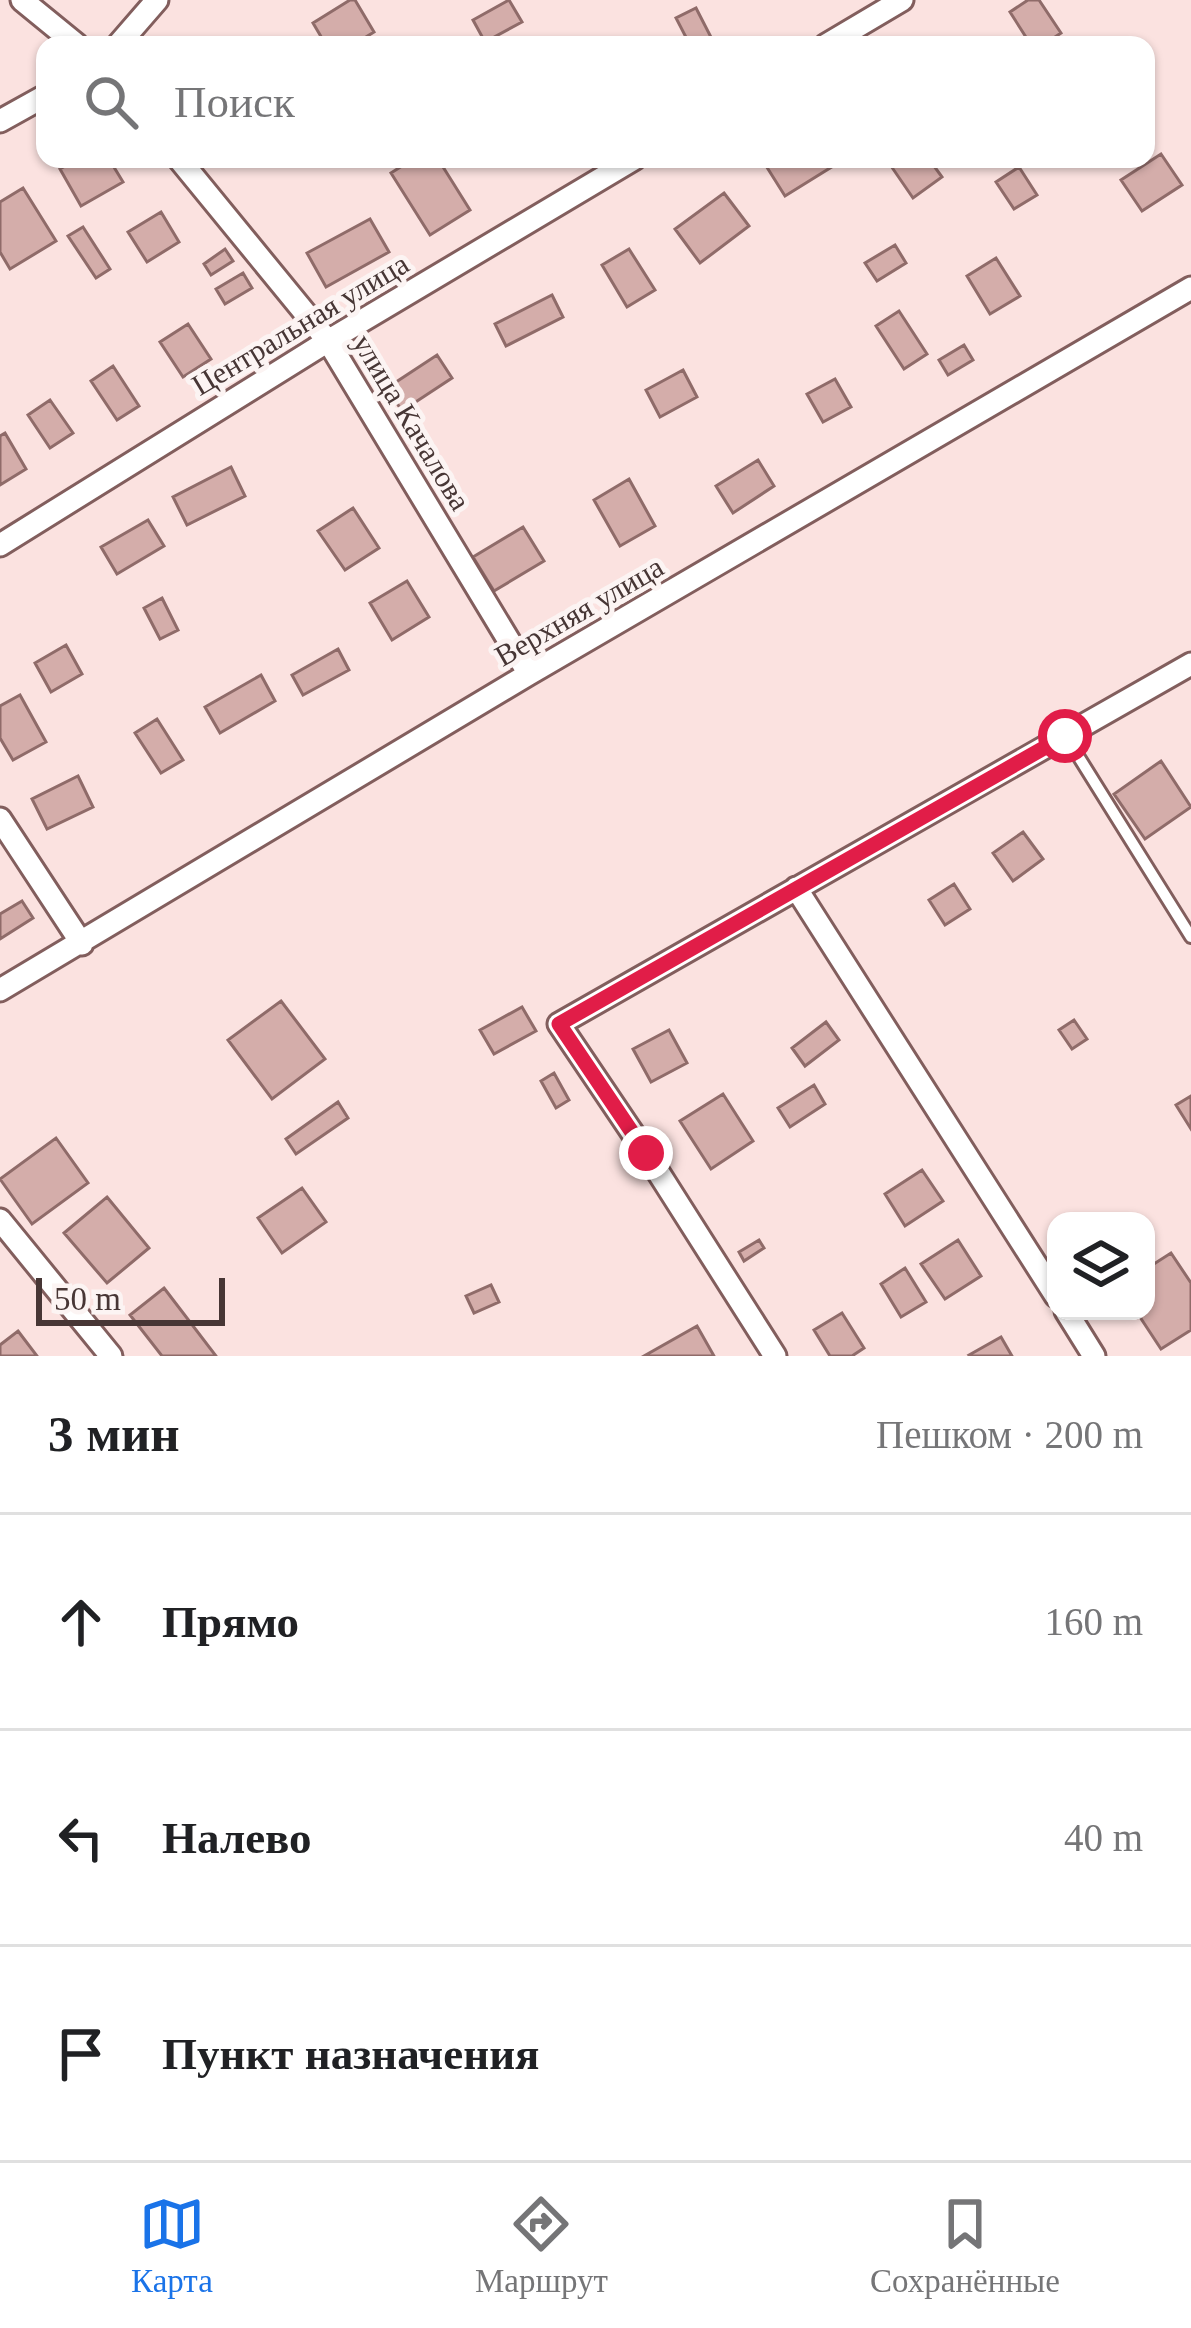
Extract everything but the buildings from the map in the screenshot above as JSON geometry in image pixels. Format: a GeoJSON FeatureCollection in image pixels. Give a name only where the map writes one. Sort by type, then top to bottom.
{"type":"FeatureCollection","features":[{"type":"Feature","properties":{"kind":"street"},"geometry":{"type":"LineString","coordinates":[[22,0],[66,36]]}},
{"type":"Feature","properties":{"kind":"street"},"geometry":{"type":"LineString","coordinates":[[126,36],[158,0]]}},
{"type":"Feature","properties":{"kind":"street"},"geometry":{"type":"LineString","coordinates":[[841,36],[902,0]]}},
{"type":"Feature","properties":{"kind":"street"},"geometry":{"type":"LineString","coordinates":[[0,121],[36,101]]}},
{"type":"Feature","properties":{"kind":"street","name":"улица Качалова"},"geometry":{"type":"LineString","coordinates":[[185,168],[328,341],[529,674]]}},
{"type":"Feature","properties":{"kind":"street","name":"Центральная улица"},"geometry":{"type":"LineString","coordinates":[[0,545],[619,168]]}},
{"type":"Feature","properties":{"kind":"street","name":"Верхняя улица"},"geometry":{"type":"LineString","coordinates":[[0,990],[529,674],[1191,288]]}},
{"type":"Feature","properties":{"kind":"street"},"geometry":{"type":"LineString","coordinates":[[775,1356],[559,1024],[1191,664]]}},
{"type":"Feature","properties":{"kind":"street"},"geometry":{"type":"LineString","coordinates":[[0,819],[82,944]]}},
{"type":"Feature","properties":{"kind":"street"},"geometry":{"type":"LineString","coordinates":[[796,888],[1047,1282]]}},
{"type":"Feature","properties":{"kind":"street"},"geometry":{"type":"LineString","coordinates":[[0,1220],[112,1356]]}},
{"type":"Feature","properties":{"kind":"street"},"geometry":{"type":"LineString","coordinates":[[1072,1320],[1094,1356]]}},
{"type":"Feature","properties":{"kind":"lane"},"geometry":{"type":"LineString","coordinates":[[1065,736],[1191,937]]}},
{"type":"Feature","properties":{"kind":"route"},"geometry":{"type":"LineString","coordinates":[[646,1153],[559,1024],[1065,736]]}}]}
